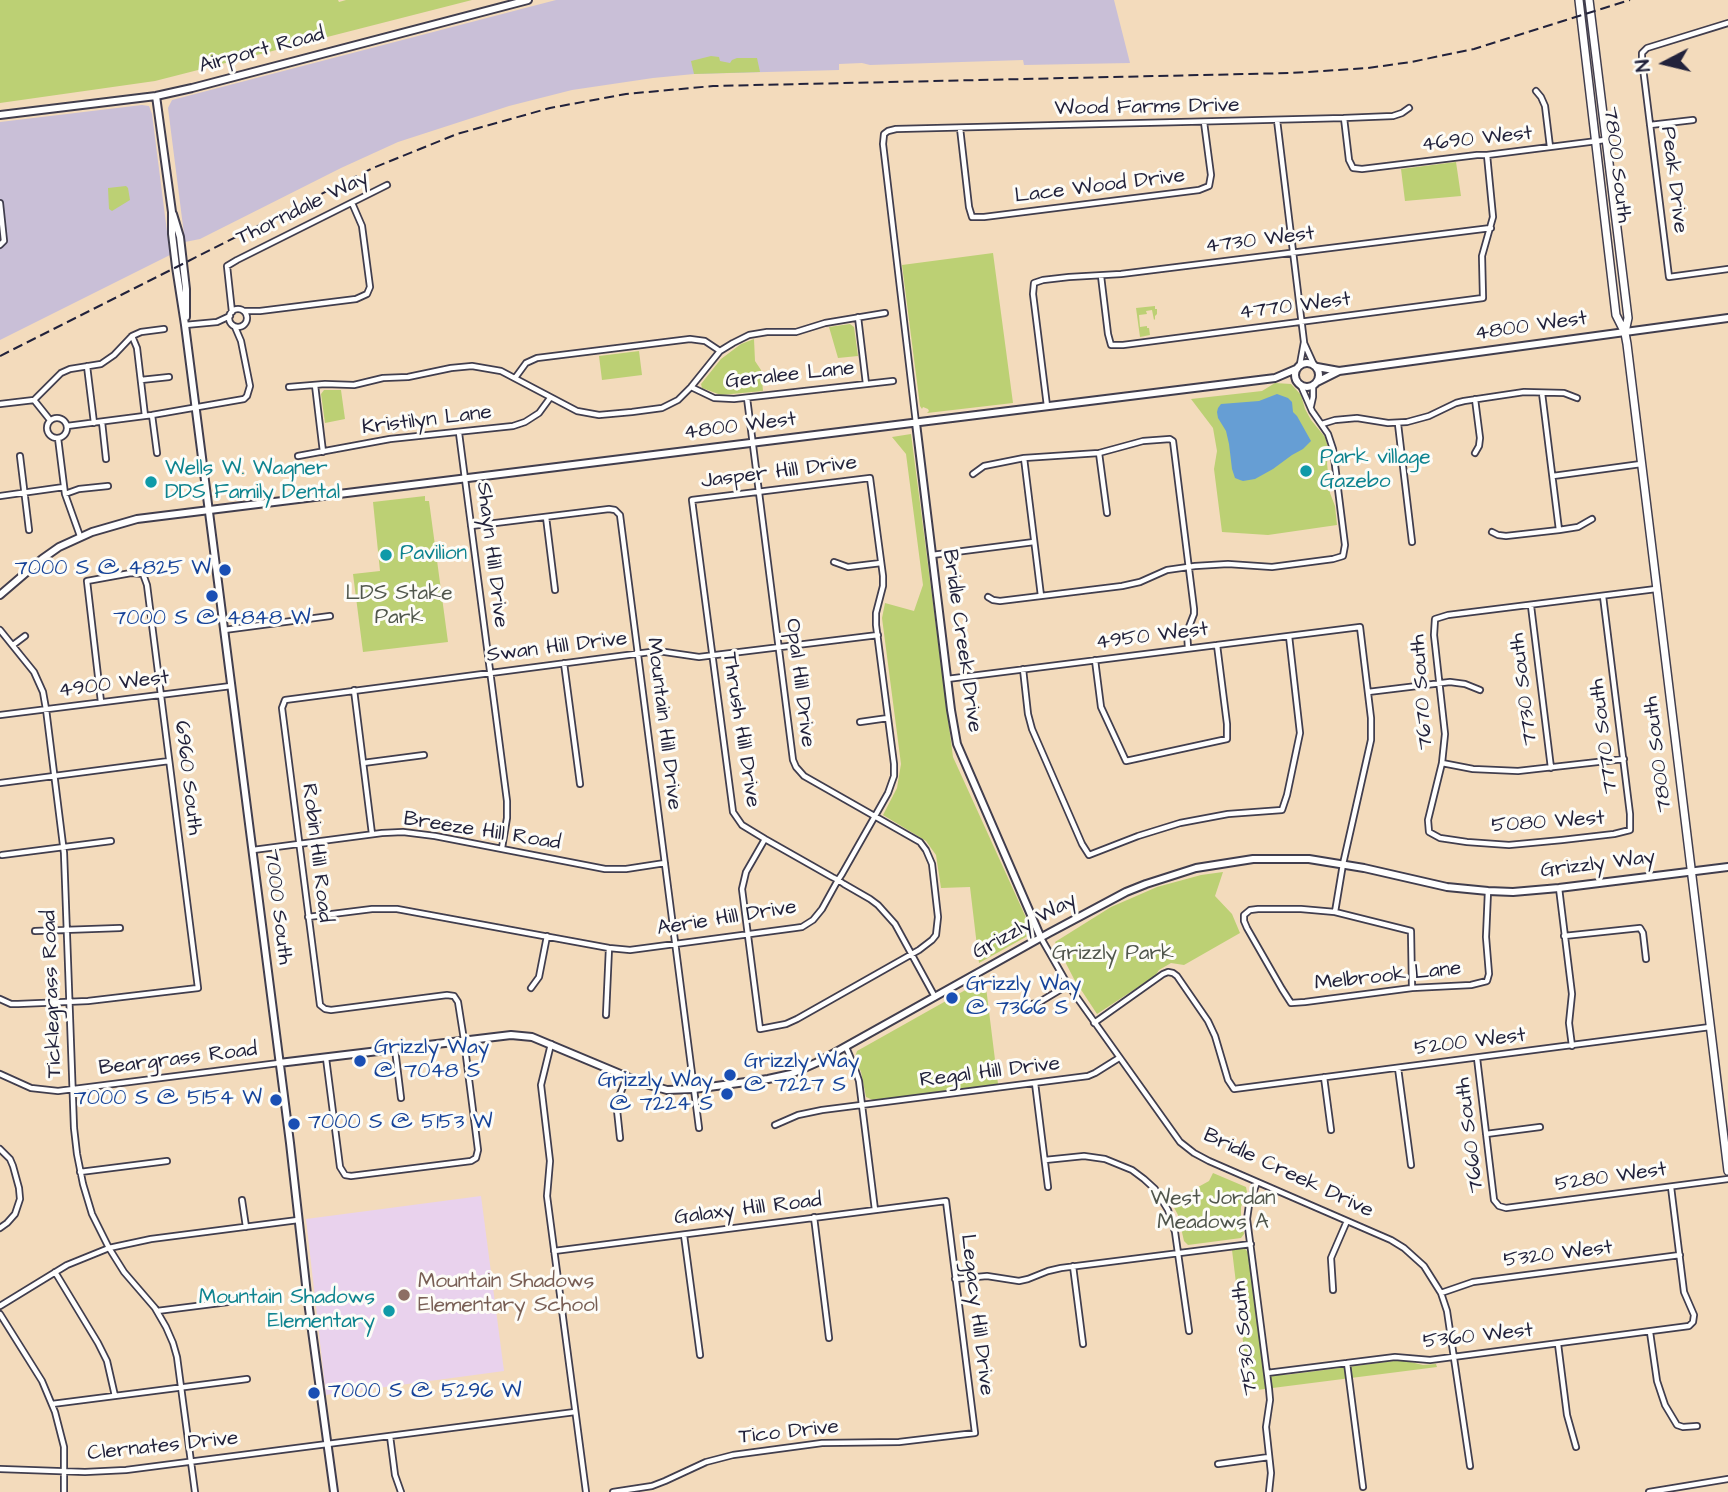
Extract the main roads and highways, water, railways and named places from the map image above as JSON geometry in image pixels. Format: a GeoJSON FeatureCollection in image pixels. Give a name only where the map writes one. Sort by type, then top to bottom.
{"type":"FeatureCollection","features":[{"type":"Feature","properties":{"kind":"main road","name":"7800 South"},"geometry":{"type":"LineString","coordinates":[[1579,0],[1616,315],[1625,332]]}},
{"type":"Feature","properties":{"kind":"main road","name":"7800 South"},"geometry":{"type":"LineString","coordinates":[[1589,0],[1628,318],[1625,332],[1728,1171]]}},
{"type":"Feature","properties":{"kind":"water"},"geometry":{"type":"Polygon","coordinates":[[[1277,394],[1292,402],[1293,412],[1311,441],[1303,449],[1255,479],[1243,481],[1235,478],[1226,431],[1218,418],[1218,408],[1221,404],[1259,401],[1277,394]]]}},
{"type":"Feature","properties":{"kind":"railway"},"geometry":{"type":"LineString","coordinates":[[0,356],[373,168],[457,134],[550,108],[626,94],[713,86],[1291,73],[1368,68],[1474,49],[1630,0]]}},
{"type":"Feature","properties":{"kind":"place","name":"Park village Gazebo"},"geometry":{"type":"Point","coordinates":[1306,471]}},
{"type":"Feature","properties":{"kind":"place","name":"Wells W. Wagner DDS Family Dental"},"geometry":{"type":"Point","coordinates":[151,482]}},
{"type":"Feature","properties":{"kind":"place","name":"Pavilion"},"geometry":{"type":"Point","coordinates":[386,555]}},
{"type":"Feature","properties":{"kind":"place","name":"7000 S @ 4825 W"},"geometry":{"type":"Point","coordinates":[225,570]}},
{"type":"Feature","properties":{"kind":"place","name":"7000 S @ 4848 W"},"geometry":{"type":"Point","coordinates":[212,596]}},
{"type":"Feature","properties":{"kind":"place","name":"Grizzly Way @ 7366 S"},"geometry":{"type":"Point","coordinates":[952,998]}},
{"type":"Feature","properties":{"kind":"place","name":"Grizzly Way @ 7048 S"},"geometry":{"type":"Point","coordinates":[360,1061]}},
{"type":"Feature","properties":{"kind":"place","name":"Grizzly Way @ 7227 S"},"geometry":{"type":"Point","coordinates":[730,1075]}},
{"type":"Feature","properties":{"kind":"place","name":"Grizzly Way @ 7224 S"},"geometry":{"type":"Point","coordinates":[727,1094]}},
{"type":"Feature","properties":{"kind":"place","name":"7000 S @ 5154 W"},"geometry":{"type":"Point","coordinates":[276,1100]}},
{"type":"Feature","properties":{"kind":"place","name":"7000 S @ 5153 W"},"geometry":{"type":"Point","coordinates":[294,1124]}},
{"type":"Feature","properties":{"kind":"place","name":"Mountain Shadows Elementary School"},"geometry":{"type":"Point","coordinates":[404,1295]}},
{"type":"Feature","properties":{"kind":"place","name":"Mountain Shadows Elementary"},"geometry":{"type":"Point","coordinates":[389,1311]}},
{"type":"Feature","properties":{"kind":"place","name":"7000 S @ 5296 W"},"geometry":{"type":"Point","coordinates":[314,1393]}},
{"type":"Feature","properties":{"kind":"park label","name":"LDS Stake Park"},"geometry":{"type":"Point","coordinates":[399,607]}},
{"type":"Feature","properties":{"kind":"park label","name":"Grizzly Park"},"geometry":{"type":"Point","coordinates":[1113,955]}},
{"type":"Feature","properties":{"kind":"park label","name":"West Jordan Meadows A"},"geometry":{"type":"Point","coordinates":[1213,1212]}}]}
